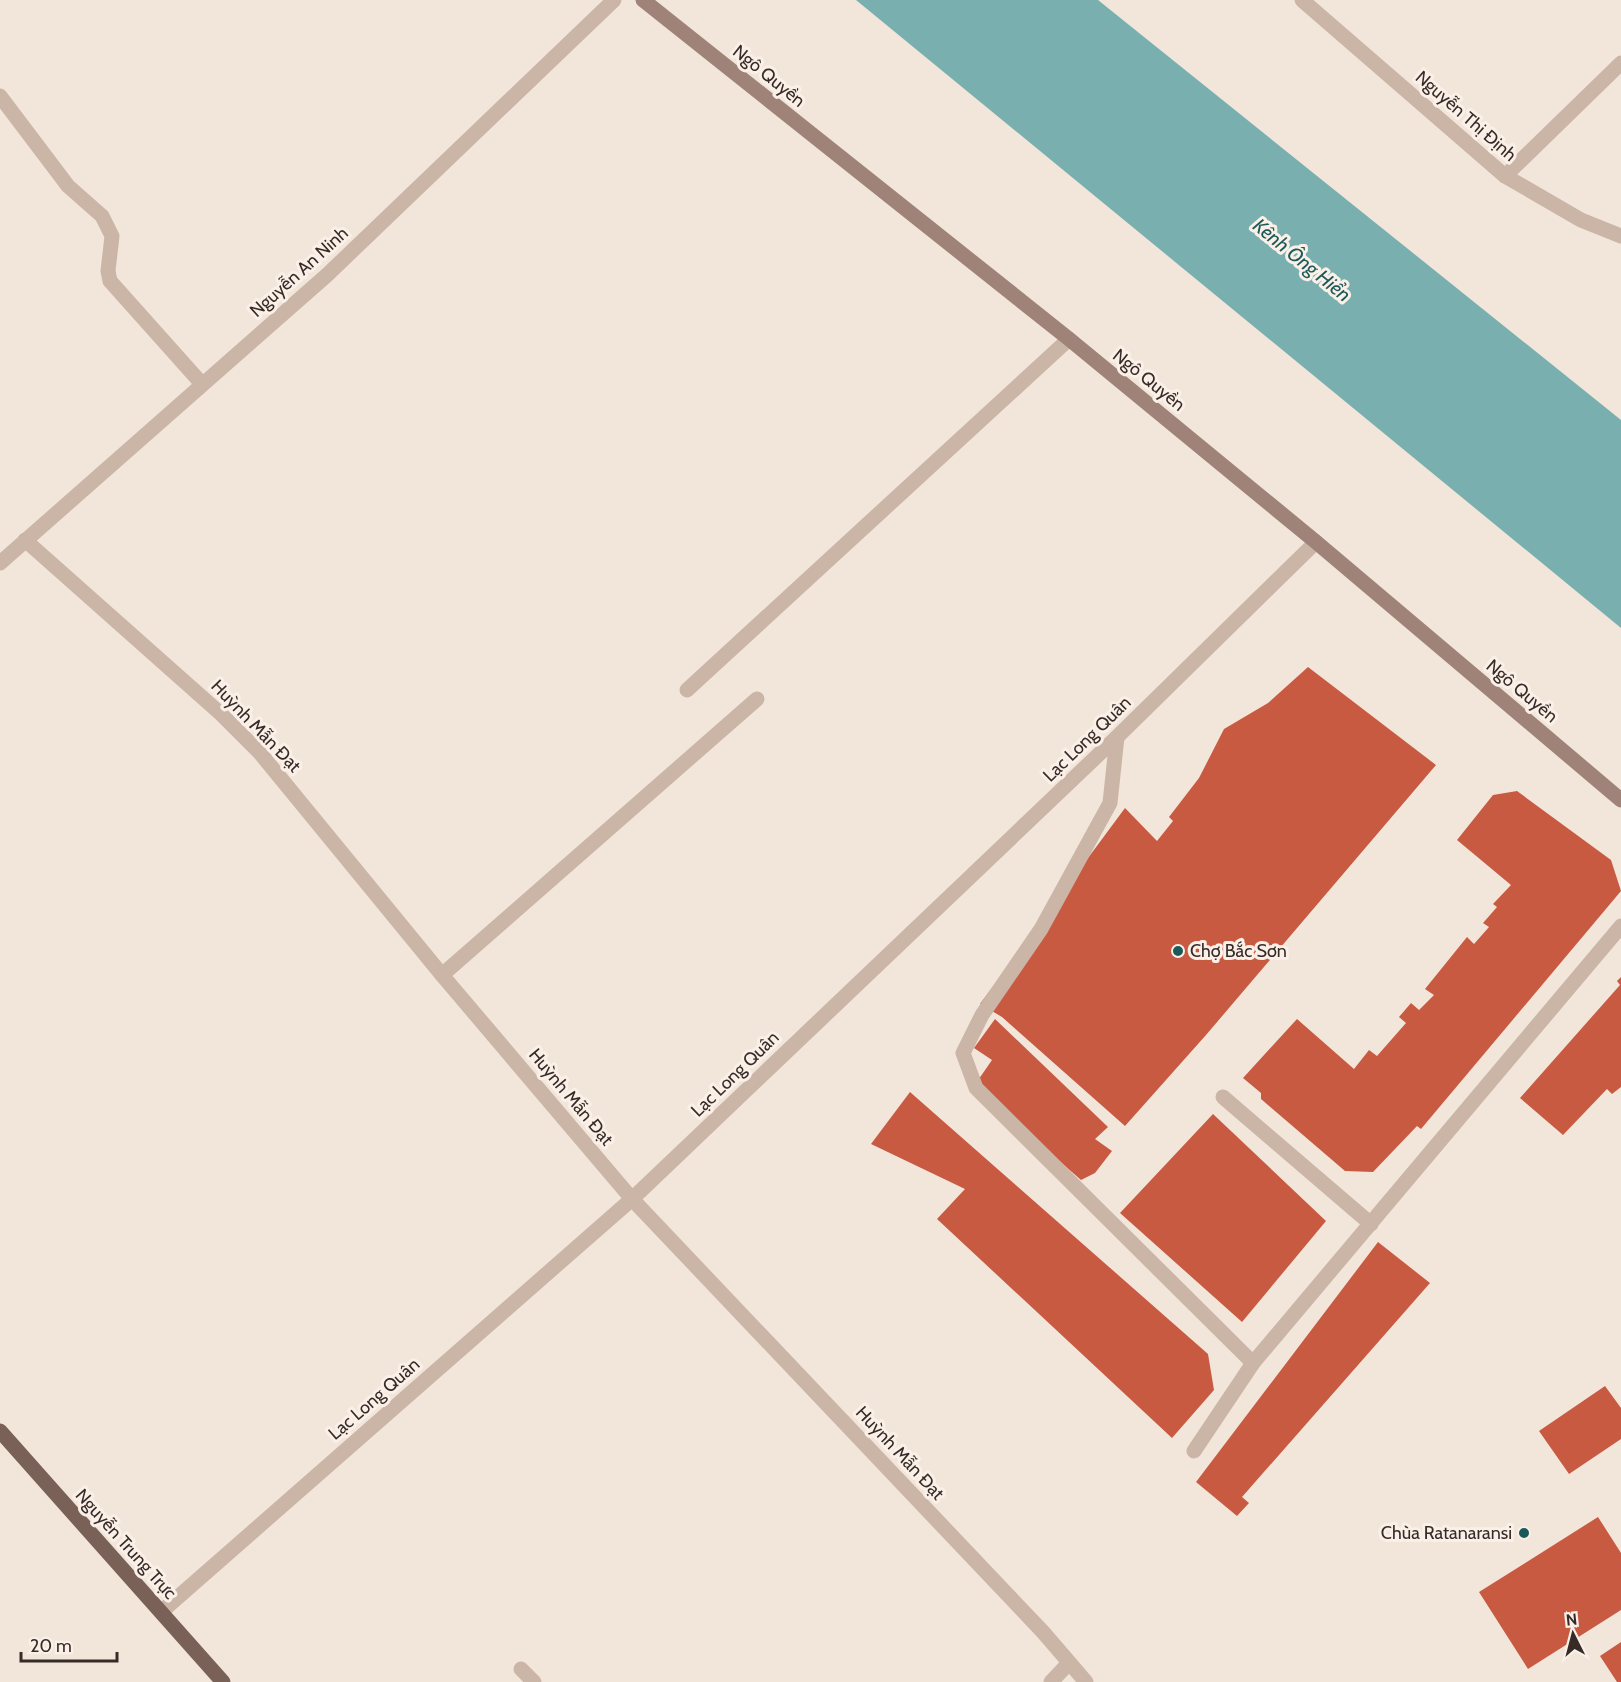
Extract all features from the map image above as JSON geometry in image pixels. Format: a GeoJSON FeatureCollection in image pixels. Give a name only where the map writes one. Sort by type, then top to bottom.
{"type":"FeatureCollection","features":[{"type":"Feature","properties":{"kind":"main road","name":"Ngô Quyền"},"geometry":{"type":"LineString","coordinates":[[643,0],[1069,339],[1621,800]]}},
{"type":"Feature","properties":{"kind":"main road","name":"Nguyễn Trung Trực"},"geometry":{"type":"LineString","coordinates":[[0,1431],[223,1682]]}},
{"type":"Feature","properties":{"kind":"street","name":"Nguyễn An Ninh"},"geometry":{"type":"LineString","coordinates":[[0,563],[327,275],[615,0]]}},
{"type":"Feature","properties":{"kind":"street","name":"Nguyễn Thị Định"},"geometry":{"type":"LineString","coordinates":[[1302,0],[1505,176],[1581,220],[1621,236]]}},
{"type":"Feature","properties":{"kind":"street"},"geometry":{"type":"LineString","coordinates":[[1505,176],[1621,63]]}},
{"type":"Feature","properties":{"kind":"street"},"geometry":{"type":"LineString","coordinates":[[0,96],[68,186],[102,216],[112,236],[108,271],[110,281],[202,384]]}},
{"type":"Feature","properties":{"kind":"street"},"geometry":{"type":"LineString","coordinates":[[687,690],[1069,339]]}},
{"type":"Feature","properties":{"kind":"street","name":"Huỳnh Mẫn Đạt"},"geometry":{"type":"LineString","coordinates":[[25,540],[221,714],[260,753],[442,975],[632,1199],[1086,1682]]}},
{"type":"Feature","properties":{"kind":"street","name":"Lạc Long Quân"},"geometry":{"type":"LineString","coordinates":[[161,1612],[632,1199],[1117,737],[1316,543]]}},
{"type":"Feature","properties":{"kind":"street"},"geometry":{"type":"LineString","coordinates":[[442,975],[757,699]]}},
{"type":"Feature","properties":{"kind":"street"},"geometry":{"type":"LineString","coordinates":[[1117,737],[1110,803],[1041,929],[982,1015],[963,1053],[976,1088],[1253,1364]]}},
{"type":"Feature","properties":{"kind":"street"},"geometry":{"type":"LineString","coordinates":[[1194,1451],[1253,1364],[1621,926]]}},
{"type":"Feature","properties":{"kind":"street"},"geometry":{"type":"LineString","coordinates":[[1223,1097],[1371,1224]]}},
{"type":"Feature","properties":{"kind":"street"},"geometry":{"type":"LineString","coordinates":[[1051,1682],[1070,1663]]}},
{"type":"Feature","properties":{"kind":"street"},"geometry":{"type":"LineString","coordinates":[[521,1669],[534,1682]]}},
{"type":"Feature","properties":{"kind":"water","name":"Kênh Ông Hiển"},"geometry":{"type":"Polygon","coordinates":[[[856,0],[1098,0],[1621,420],[1621,628],[856,0]]]}},
{"type":"Feature","properties":{"kind":"building"},"geometry":{"type":"Polygon","coordinates":[[[1308,667],[1436,765],[1206,1035],[1125,1126],[1002,1017],[980,1004],[1125,808],[1157,841],[1173,821],[1169,817],[1199,778],[1224,729],[1268,703],[1308,667]]]}},
{"type":"Feature","properties":{"kind":"building"},"geometry":{"type":"Polygon","coordinates":[[[1517,791],[1611,860],[1621,891],[1421,1129],[1417,1126],[1373,1172],[1345,1171],[1261,1099],[1261,1093],[1243,1078],[1297,1019],[1354,1069],[1369,1050],[1377,1056],[1406,1023],[1399,1017],[1411,1003],[1419,1010],[1434,995],[1425,989],[1467,937],[1474,944],[1489,927],[1483,923],[1497,907],[1493,904],[1511,885],[1457,840],[1493,795],[1517,791]]]}},
{"type":"Feature","properties":{"kind":"building"},"geometry":{"type":"Polygon","coordinates":[[[1621,977],[1621,1087],[1612,1094],[1607,1089],[1563,1135],[1520,1098],[1620,985],[1617,981],[1621,977]]]}},
{"type":"Feature","properties":{"kind":"building"},"geometry":{"type":"Polygon","coordinates":[[[995,1019],[1108,1127],[1095,1139],[1112,1151],[1095,1173],[1081,1180],[974,1086],[992,1060],[974,1048],[995,1019]]]}},
{"type":"Feature","properties":{"kind":"building"},"geometry":{"type":"Polygon","coordinates":[[[910,1092],[1208,1354],[1214,1390],[1172,1438],[937,1219],[965,1189],[871,1144],[910,1092]]]}},
{"type":"Feature","properties":{"kind":"building"},"geometry":{"type":"Polygon","coordinates":[[[1213,1114],[1326,1221],[1242,1322],[1120,1213],[1213,1114]]]}},
{"type":"Feature","properties":{"kind":"building"},"geometry":{"type":"Polygon","coordinates":[[[1378,1242],[1430,1283],[1242,1497],[1249,1503],[1237,1516],[1196,1482],[1378,1242]]]}},
{"type":"Feature","properties":{"kind":"building"},"geometry":{"type":"Polygon","coordinates":[[[1605,1386],[1621,1408],[1621,1439],[1569,1474],[1539,1431],[1605,1386]]]}},
{"type":"Feature","properties":{"kind":"building"},"geometry":{"type":"Polygon","coordinates":[[[1598,1517],[1621,1553],[1621,1610],[1528,1669],[1479,1592],[1598,1517]]]}},
{"type":"Feature","properties":{"kind":"building"},"geometry":{"type":"Polygon","coordinates":[[[1621,1642],[1621,1682],[1617,1682],[1600,1656],[1621,1642]]]}},
{"type":"Feature","properties":{"kind":"place","name":"Chợ Bắc Sơn"},"geometry":{"type":"Point","coordinates":[1178,951]}},
{"type":"Feature","properties":{"kind":"place","name":"Chùa Ratanaransi"},"geometry":{"type":"Point","coordinates":[1524,1533]}}]}
